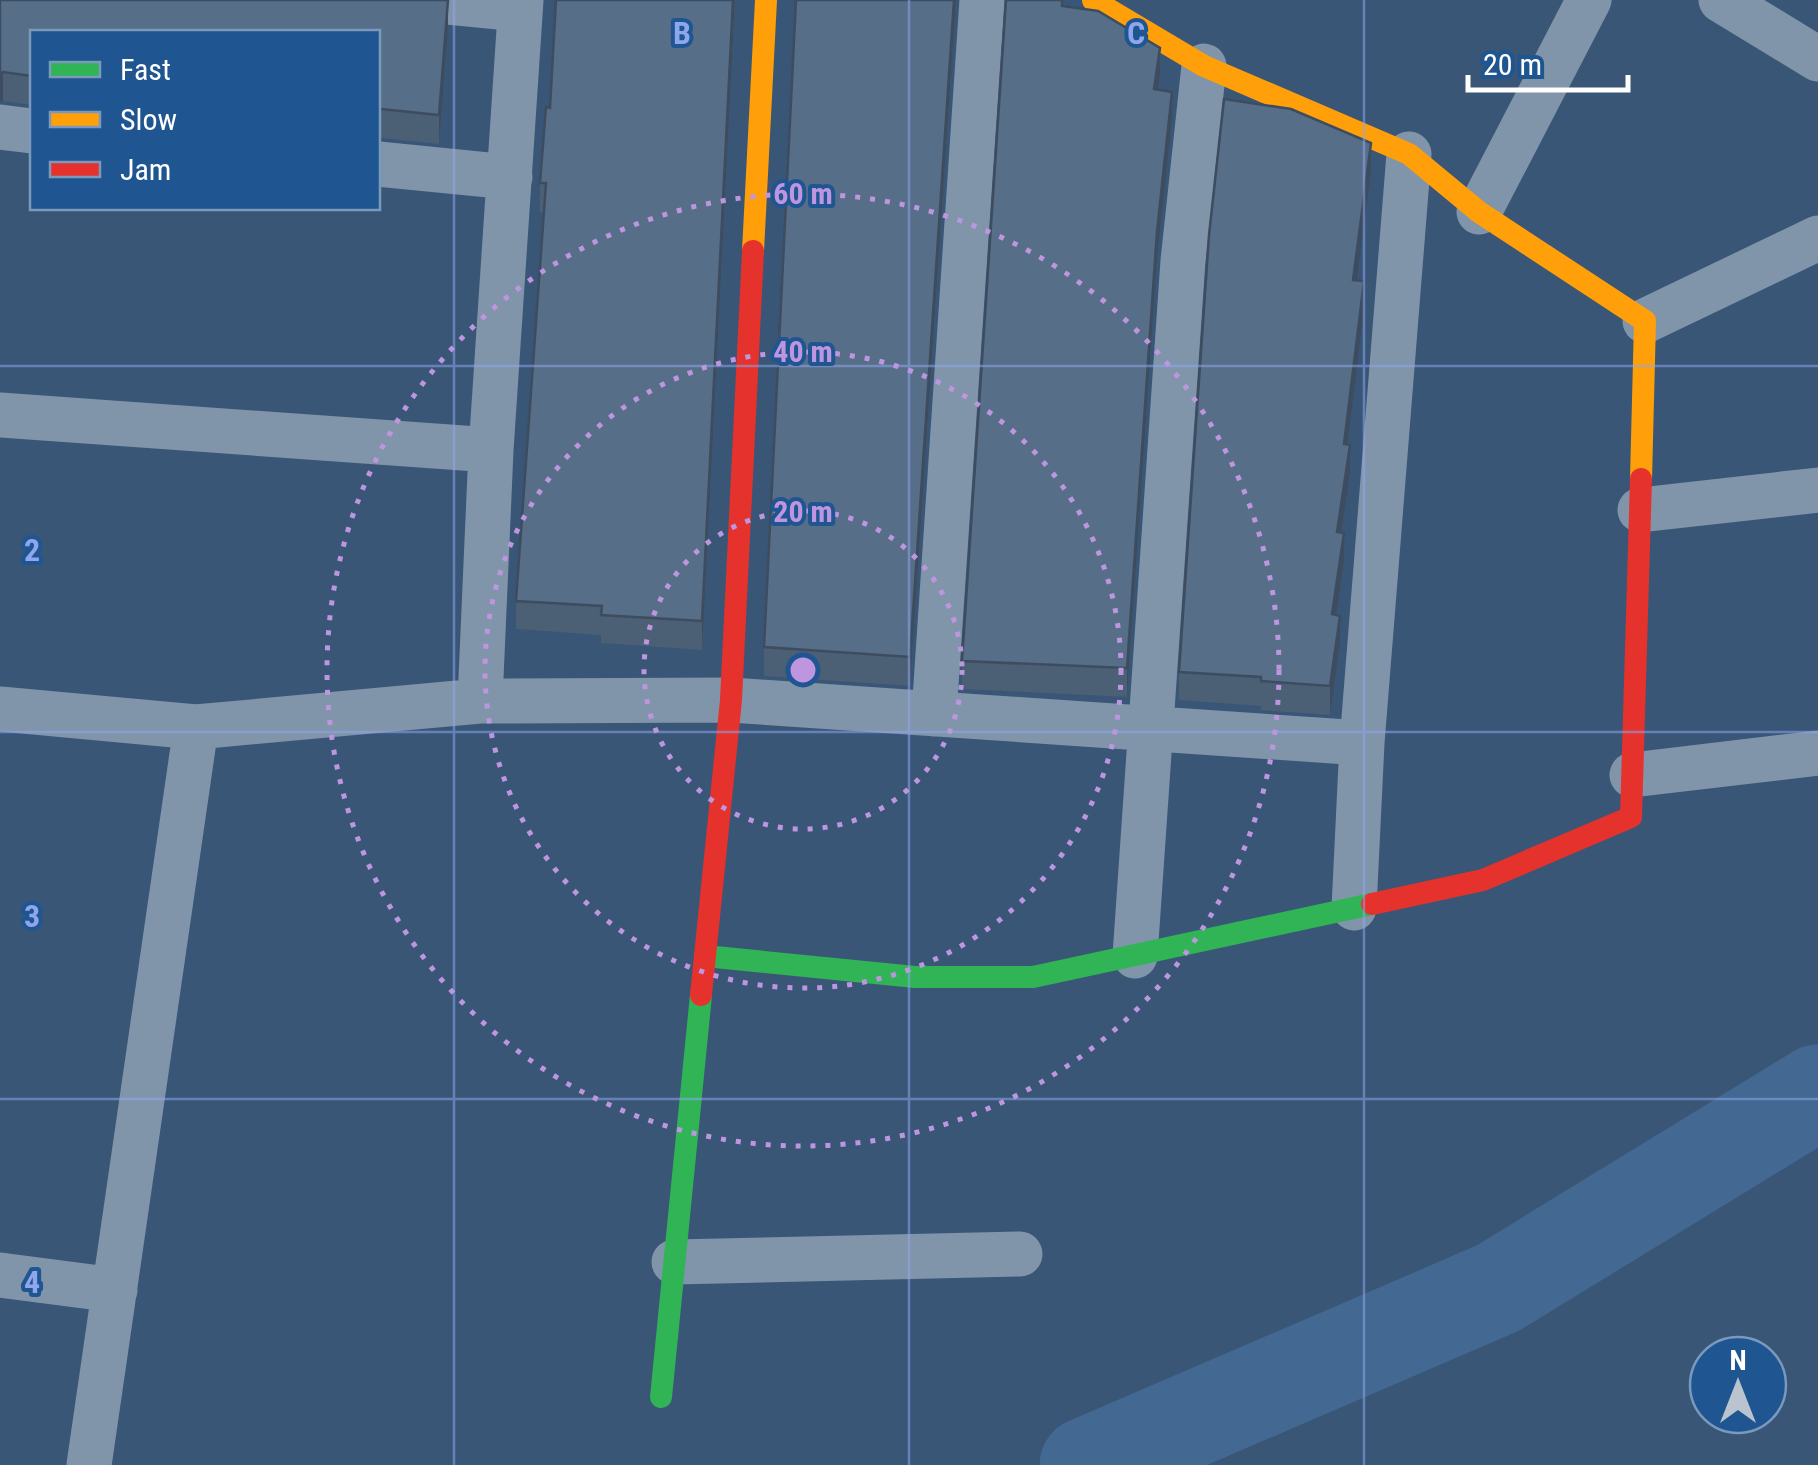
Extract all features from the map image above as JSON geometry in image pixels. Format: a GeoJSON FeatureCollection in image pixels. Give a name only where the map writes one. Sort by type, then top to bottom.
{"type":"FeatureCollection","features":[{"type":"Feature","properties":{"kind":"street"},"geometry":{"type":"LineString","coordinates":[[427,0],[521,5],[491,450],[480,701]]}},
{"type":"Feature","properties":{"kind":"street"},"geometry":{"type":"LineString","coordinates":[[661,1397],[731,700],[766,0]]}},
{"type":"Feature","properties":{"kind":"street"},"geometry":{"type":"LineString","coordinates":[[934,714],[982,0]]}},
{"type":"Feature","properties":{"kind":"street"},"geometry":{"type":"LineString","coordinates":[[1092,0],[1204,66],[1409,154],[1478,212],[1645,322]]}},
{"type":"Feature","properties":{"kind":"street"},"geometry":{"type":"LineString","coordinates":[[1478,212],[1590,0]]}},
{"type":"Feature","properties":{"kind":"street"},"geometry":{"type":"LineString","coordinates":[[1721,0],[1818,59]]}},
{"type":"Feature","properties":{"kind":"street"},"geometry":{"type":"LineString","coordinates":[[1135,956],[1183,261],[1204,66]]}},
{"type":"Feature","properties":{"kind":"street"},"geometry":{"type":"LineString","coordinates":[[0,128],[30,130]]}},
{"type":"Feature","properties":{"kind":"street"},"geometry":{"type":"LineString","coordinates":[[1354,908],[1362,743],[1409,154]]}},
{"type":"Feature","properties":{"kind":"street"},"geometry":{"type":"LineString","coordinates":[[380,164],[510,177]]}},
{"type":"Feature","properties":{"kind":"street"},"geometry":{"type":"LineString","coordinates":[[1645,322],[1818,238]]}},
{"type":"Feature","properties":{"kind":"street"},"geometry":{"type":"LineString","coordinates":[[704,956],[915,978],[1034,978],[1484,880],[1631,818],[1645,322]]}},
{"type":"Feature","properties":{"kind":"street"},"geometry":{"type":"LineString","coordinates":[[0,414],[491,450]]}},
{"type":"Feature","properties":{"kind":"street"},"geometry":{"type":"LineString","coordinates":[[1640,510],[1818,490]]}},
{"type":"Feature","properties":{"kind":"street"},"geometry":{"type":"LineString","coordinates":[[0,709],[196,727],[480,701],[731,700],[1362,743]]}},
{"type":"Feature","properties":{"kind":"street"},"geometry":{"type":"LineString","coordinates":[[89,1465],[196,727]]}},
{"type":"Feature","properties":{"kind":"street"},"geometry":{"type":"LineString","coordinates":[[1632,775],[1818,753]]}},
{"type":"Feature","properties":{"kind":"street"},"geometry":{"type":"LineString","coordinates":[[674,1262],[1020,1254]]}},
{"type":"Feature","properties":{"kind":"street"},"geometry":{"type":"LineString","coordinates":[[0,1275],[114,1290]]}},
{"type":"Feature","properties":{"kind":"building"},"geometry":{"type":"Polygon","coordinates":[[[0,0],[448,0],[439,115],[380,109],[380,30],[30,30],[30,76],[0,74],[0,0]]]}},
{"type":"Feature","properties":{"kind":"building"},"geometry":{"type":"Polygon","coordinates":[[[556,0],[733,0],[702,621],[601,615],[602,606],[516,601],[546,183],[540,183],[546,107],[550,108],[556,0]]]}},
{"type":"Feature","properties":{"kind":"building"},"geometry":{"type":"Polygon","coordinates":[[[796,0],[954,0],[910,657],[764,647],[796,0]]]}},
{"type":"Feature","properties":{"kind":"building"},"geometry":{"type":"Polygon","coordinates":[[[1006,0],[1062,0],[1062,6],[1098,11],[1160,48],[1154,89],[1172,92],[1157,231],[1127,668],[962,661],[1006,0]]]}},
{"type":"Feature","properties":{"kind":"building"},"geometry":{"type":"Polygon","coordinates":[[[1224,99],[1291,109],[1371,143],[1353,280],[1364,281],[1344,444],[1350,445],[1337,532],[1344,533],[1332,614],[1340,616],[1330,686],[1179,672],[1209,235],[1224,99]]]}},
{"type":"Feature","properties":{"kind":"waterway"},"geometry":{"type":"LineString","coordinates":[[1087,1465],[1498,1288],[1818,1092]]}},
{"type":"Feature","properties":{"kind":"traffic: fast"},"geometry":{"type":"LineString","coordinates":[[705,956],[915,977],[1033,977],[1372,904]]}},
{"type":"Feature","properties":{"kind":"traffic: fast"},"geometry":{"type":"LineString","coordinates":[[661,1397],[701,995]]}},
{"type":"Feature","properties":{"kind":"traffic: slow"},"geometry":{"type":"LineString","coordinates":[[753,251],[766,0]]}},
{"type":"Feature","properties":{"kind":"traffic: slow"},"geometry":{"type":"LineString","coordinates":[[1093,0],[1204,66],[1409,154],[1479,212],[1645,321],[1641,479]]}},
{"type":"Feature","properties":{"kind":"traffic: jam"},"geometry":{"type":"LineString","coordinates":[[701,995],[731,700],[753,251]]}},
{"type":"Feature","properties":{"kind":"traffic: jam"},"geometry":{"type":"LineString","coordinates":[[1372,904],[1483,880],[1631,817],[1641,479]]}}]}
